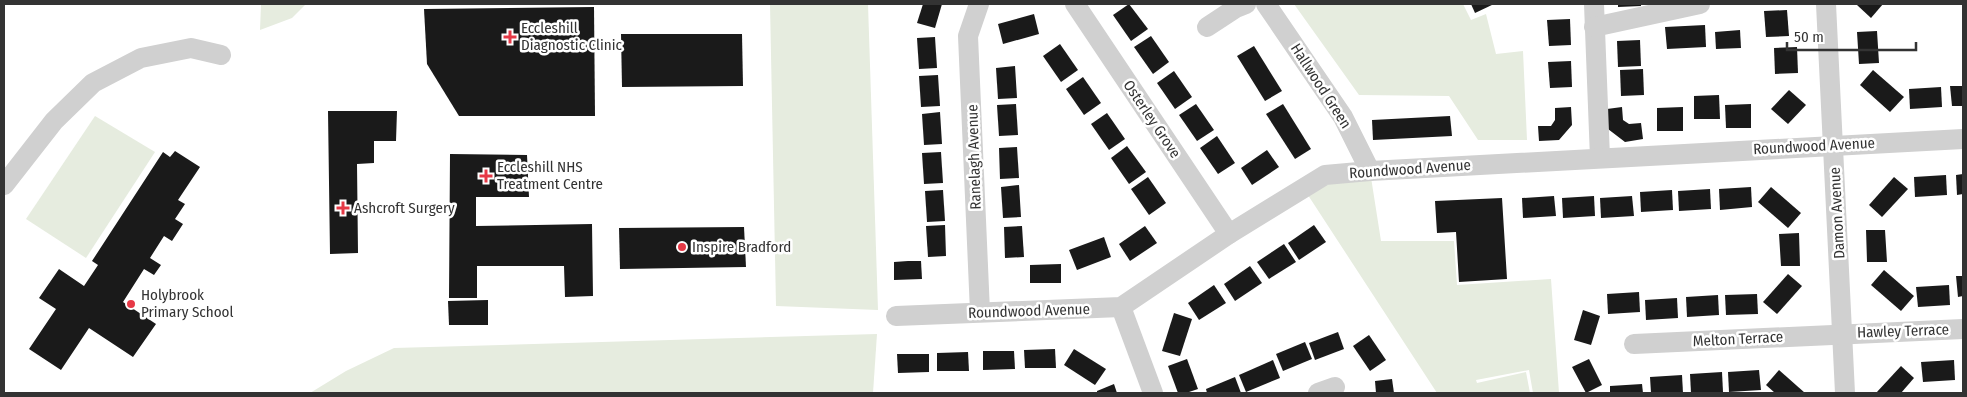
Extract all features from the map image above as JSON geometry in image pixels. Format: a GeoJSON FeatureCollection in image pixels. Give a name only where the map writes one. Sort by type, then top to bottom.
{"type":"FeatureCollection","features":[{"type":"Feature","properties":{"kind":"street","name":"Ranelagh Avenue"},"geometry":{"type":"LineString","coordinates":[[979,4],[968,36],[980,312]]}},
{"type":"Feature","properties":{"kind":"street","name":"Osterley Grove"},"geometry":{"type":"LineString","coordinates":[[1075,4],[1229,234]]}},
{"type":"Feature","properties":{"kind":"street"},"geometry":{"type":"LineString","coordinates":[[1207,27],[1236,8],[1246,4]]}},
{"type":"Feature","properties":{"kind":"street","name":"Hallwood Green"},"geometry":{"type":"LineString","coordinates":[[1266,4],[1343,116],[1370,171]]}},
{"type":"Feature","properties":{"kind":"street"},"geometry":{"type":"LineString","coordinates":[[1594,4],[1600,158]]}},
{"type":"Feature","properties":{"kind":"street"},"geometry":{"type":"LineString","coordinates":[[1594,26],[1700,4]]}},
{"type":"Feature","properties":{"kind":"street","name":"Damon Avenue"},"geometry":{"type":"LineString","coordinates":[[1826,4],[1845,393]]}},
{"type":"Feature","properties":{"kind":"street"},"geometry":{"type":"LineString","coordinates":[[4,185],[54,121],[93,83],[141,58],[191,48],[221,54]]}},
{"type":"Feature","properties":{"kind":"street","name":"Roundwood Avenue"},"geometry":{"type":"LineString","coordinates":[[896,316],[1121,307],[1229,234],[1325,176],[1370,171],[1963,139]]}},
{"type":"Feature","properties":{"kind":"street"},"geometry":{"type":"LineString","coordinates":[[1121,307],[1153,393]]}},
{"type":"Feature","properties":{"kind":"street","name":"Hawley Terrace"},"geometry":{"type":"LineString","coordinates":[[1842,334],[1963,329]]}},
{"type":"Feature","properties":{"kind":"street","name":"Melton Terrace"},"geometry":{"type":"LineString","coordinates":[[1634,344],[1842,334]]}},
{"type":"Feature","properties":{"kind":"shaded area"},"geometry":{"type":"Polygon","coordinates":[[[261,4],[306,4],[292,18],[260,30],[261,4]]]}},
{"type":"Feature","properties":{"kind":"shaded area"},"geometry":{"type":"Polygon","coordinates":[[[770,4],[868,4],[878,310],[776,306],[770,4]]]}},
{"type":"Feature","properties":{"kind":"shaded area"},"geometry":{"type":"Polygon","coordinates":[[[1294,4],[1463,4],[1471,20],[1486,14],[1496,54],[1523,51],[1527,140],[1478,140],[1449,96],[1359,95],[1294,4]]]}},
{"type":"Feature","properties":{"kind":"shaded area"},"geometry":{"type":"Polygon","coordinates":[[[95,116],[155,152],[86,258],[26,219],[95,116]]]}},
{"type":"Feature","properties":{"kind":"shaded area"},"geometry":{"type":"Polygon","coordinates":[[[1370,171],[1381,241],[1454,241],[1457,285],[1551,279],[1559,393],[1533,393],[1529,370],[1476,380],[1477,383],[1526,372],[1530,393],[1437,393],[1304,189],[1370,171]]]}},
{"type":"Feature","properties":{"kind":"shaded area"},"geometry":{"type":"Polygon","coordinates":[[[877,334],[873,393],[310,393],[346,371],[394,348],[877,334]]]}},
{"type":"Feature","properties":{"kind":"building"},"geometry":{"type":"Polygon","coordinates":[[[923,4],[942,4],[935,28],[917,23],[923,4]]]}},
{"type":"Feature","properties":{"kind":"building"},"geometry":{"type":"Polygon","coordinates":[[[1129,4],[1148,29],[1131,41],[1113,15],[1129,4]]]}},
{"type":"Feature","properties":{"kind":"building"},"geometry":{"type":"Polygon","coordinates":[[[1471,4],[1494,4],[1475,13],[1471,4]]]}},
{"type":"Feature","properties":{"kind":"building"},"geometry":{"type":"Polygon","coordinates":[[[1618,4],[1641,4],[1641,6],[1618,7],[1618,4]]]}},
{"type":"Feature","properties":{"kind":"building"},"geometry":{"type":"Polygon","coordinates":[[[1883,4],[1871,18],[1857,5],[1883,4]]]}},
{"type":"Feature","properties":{"kind":"building","name":"Eccleshill Diagnostic Clinic"},"geometry":{"type":"Polygon","coordinates":[[[594,7],[595,116],[459,116],[427,64],[424,9],[594,7]]]}},
{"type":"Feature","properties":{"kind":"building"},"geometry":{"type":"Polygon","coordinates":[[[1787,10],[1789,36],[1766,37],[1764,11],[1787,10]]]}},
{"type":"Feature","properties":{"kind":"building"},"geometry":{"type":"Polygon","coordinates":[[[1034,14],[1039,34],[1003,44],[998,24],[1034,14]]]}},
{"type":"Feature","properties":{"kind":"building"},"geometry":{"type":"Polygon","coordinates":[[[1570,19],[1571,45],[1549,46],[1547,20],[1570,19]]]}},
{"type":"Feature","properties":{"kind":"building"},"geometry":{"type":"Polygon","coordinates":[[[1705,25],[1706,47],[1667,49],[1665,27],[1705,25]]]}},
{"type":"Feature","properties":{"kind":"building"},"geometry":{"type":"Polygon","coordinates":[[[1740,30],[1741,48],[1716,49],[1715,32],[1740,30]]]}},
{"type":"Feature","properties":{"kind":"building"},"geometry":{"type":"Polygon","coordinates":[[[1877,31],[1879,63],[1859,64],[1857,32],[1877,31]]]}},
{"type":"Feature","properties":{"kind":"building"},"geometry":{"type":"Polygon","coordinates":[[[621,34],[742,34],[743,86],[622,87],[621,34]]]}},
{"type":"Feature","properties":{"kind":"building"},"geometry":{"type":"Polygon","coordinates":[[[1151,36],[1169,62],[1153,74],[1134,47],[1151,36]]]}},
{"type":"Feature","properties":{"kind":"building"},"geometry":{"type":"Polygon","coordinates":[[[935,37],[937,68],[919,69],[917,38],[935,37]]]}},
{"type":"Feature","properties":{"kind":"building"},"geometry":{"type":"Polygon","coordinates":[[[1640,40],[1641,66],[1618,67],[1617,41],[1640,40]]]}},
{"type":"Feature","properties":{"kind":"building"},"geometry":{"type":"Polygon","coordinates":[[[1060,44],[1078,70],[1061,82],[1043,56],[1060,44]]]}},
{"type":"Feature","properties":{"kind":"building"},"geometry":{"type":"Polygon","coordinates":[[[1254,46],[1282,91],[1265,101],[1237,56],[1254,46]]]}},
{"type":"Feature","properties":{"kind":"building"},"geometry":{"type":"Polygon","coordinates":[[[1797,47],[1798,73],[1775,74],[1774,48],[1797,47]]]}},
{"type":"Feature","properties":{"kind":"building"},"geometry":{"type":"Polygon","coordinates":[[[1571,61],[1572,87],[1550,88],[1548,62],[1571,61]]]}},
{"type":"Feature","properties":{"kind":"building"},"geometry":{"type":"Polygon","coordinates":[[[1015,66],[1017,98],[998,99],[996,68],[1015,66]]]}},
{"type":"Feature","properties":{"kind":"building"},"geometry":{"type":"Polygon","coordinates":[[[1643,69],[1644,95],[1621,96],[1620,70],[1643,69]]]}},
{"type":"Feature","properties":{"kind":"building"},"geometry":{"type":"Polygon","coordinates":[[[1873,70],[1904,97],[1890,112],[1860,85],[1873,70]]]}},
{"type":"Feature","properties":{"kind":"building"},"geometry":{"type":"Polygon","coordinates":[[[1174,71],[1192,97],[1175,109],[1157,83],[1174,71]]]}},
{"type":"Feature","properties":{"kind":"building"},"geometry":{"type":"Polygon","coordinates":[[[938,75],[940,106],[921,107],[919,76],[938,75]]]}},
{"type":"Feature","properties":{"kind":"building"},"geometry":{"type":"Polygon","coordinates":[[[1083,77],[1101,103],[1084,115],[1066,89],[1083,77]]]}},
{"type":"Feature","properties":{"kind":"building"},"geometry":{"type":"Polygon","coordinates":[[[1950,86],[1963,86],[1963,106],[1952,106],[1950,86]]]}},
{"type":"Feature","properties":{"kind":"building"},"geometry":{"type":"Polygon","coordinates":[[[1941,87],[1942,107],[1910,109],[1909,89],[1941,87]]]}},
{"type":"Feature","properties":{"kind":"building"},"geometry":{"type":"Polygon","coordinates":[[[1789,90],[1806,105],[1788,124],[1771,109],[1789,90]]]}},
{"type":"Feature","properties":{"kind":"building"},"geometry":{"type":"Polygon","coordinates":[[[1719,95],[1720,119],[1694,119],[1694,96],[1719,95]]]}},
{"type":"Feature","properties":{"kind":"building"},"geometry":{"type":"Polygon","coordinates":[[[1016,104],[1018,135],[999,136],[997,105],[1016,104]]]}},
{"type":"Feature","properties":{"kind":"building"},"geometry":{"type":"Polygon","coordinates":[[[1196,104],[1214,130],[1197,141],[1179,115],[1196,104]]]}},
{"type":"Feature","properties":{"kind":"building"},"geometry":{"type":"Polygon","coordinates":[[[1283,104],[1311,149],[1295,159],[1266,114],[1283,104]]]}},
{"type":"Feature","properties":{"kind":"building"},"geometry":{"type":"Polygon","coordinates":[[[1751,104],[1751,128],[1726,128],[1725,105],[1751,104]]]}},
{"type":"Feature","properties":{"kind":"building"},"geometry":{"type":"Polygon","coordinates":[[[1571,107],[1572,125],[1559,140],[1539,141],[1538,126],[1551,126],[1555,120],[1555,108],[1571,107]]]}},
{"type":"Feature","properties":{"kind":"building"},"geometry":{"type":"Polygon","coordinates":[[[1622,107],[1623,120],[1629,124],[1641,123],[1643,139],[1625,142],[1608,129],[1607,109],[1622,107]]]}},
{"type":"Feature","properties":{"kind":"building"},"geometry":{"type":"Polygon","coordinates":[[[1683,107],[1683,131],[1657,131],[1657,108],[1683,107]]]}},
{"type":"Feature","properties":{"kind":"building","name":"Ashcroft Surgery"},"geometry":{"type":"Polygon","coordinates":[[[328,111],[397,111],[396,141],[374,141],[374,163],[357,164],[358,253],[330,254],[328,111]]]}},
{"type":"Feature","properties":{"kind":"building"},"geometry":{"type":"Polygon","coordinates":[[[940,112],[942,144],[924,145],[922,114],[940,112]]]}},
{"type":"Feature","properties":{"kind":"building"},"geometry":{"type":"Polygon","coordinates":[[[1107,113],[1125,139],[1109,150],[1091,124],[1107,113]]]}},
{"type":"Feature","properties":{"kind":"building"},"geometry":{"type":"Polygon","coordinates":[[[1450,116],[1452,136],[1373,140],[1372,120],[1450,116]]]}},
{"type":"Feature","properties":{"kind":"building"},"geometry":{"type":"Polygon","coordinates":[[[1217,136],[1235,163],[1218,174],[1200,148],[1217,136]]]}},
{"type":"Feature","properties":{"kind":"building"},"geometry":{"type":"Polygon","coordinates":[[[1127,146],[1146,172],[1129,184],[1111,158],[1127,146]]]}},
{"type":"Feature","properties":{"kind":"building"},"geometry":{"type":"Polygon","coordinates":[[[1017,147],[1019,178],[1000,179],[999,148],[1017,147]]]}},
{"type":"Feature","properties":{"kind":"building"},"geometry":{"type":"Polygon","coordinates":[[[1267,150],[1279,167],[1252,185],[1241,168],[1267,150]]]}},
{"type":"Feature","properties":{"kind":"building"},"geometry":{"type":"Polygon","coordinates":[[[175,151],[200,167],[178,200],[185,204],[175,219],[183,224],[172,241],[164,236],[150,258],[161,265],[154,275],[144,269],[123,302],[156,324],[133,357],[89,328],[61,370],[29,349],[56,309],[39,298],[59,269],[84,286],[98,265],[92,261],[163,152],[170,157],[175,151]]]}},
{"type":"Feature","properties":{"kind":"building"},"geometry":{"type":"Polygon","coordinates":[[[941,152],[943,183],[924,184],[922,153],[941,152]]]}},
{"type":"Feature","properties":{"kind":"building"},"geometry":{"type":"Polygon","coordinates":[[[450,154],[527,155],[529,197],[476,197],[476,226],[592,224],[593,296],[565,297],[564,266],[477,266],[477,298],[449,298],[450,154]]]}},
{"type":"Feature","properties":{"kind":"building"},"geometry":{"type":"Polygon","coordinates":[[[1963,174],[1963,194],[1957,195],[1956,175],[1963,174]]]}},
{"type":"Feature","properties":{"kind":"building"},"geometry":{"type":"Polygon","coordinates":[[[1946,175],[1947,195],[1915,197],[1914,177],[1946,175]]]}},
{"type":"Feature","properties":{"kind":"building"},"geometry":{"type":"Polygon","coordinates":[[[1148,177],[1166,203],[1149,215],[1131,189],[1148,177]]]}},
{"type":"Feature","properties":{"kind":"building"},"geometry":{"type":"Polygon","coordinates":[[[1894,177],[1908,189],[1882,217],[1869,205],[1894,177]]]}},
{"type":"Feature","properties":{"kind":"building"},"geometry":{"type":"Polygon","coordinates":[[[1019,185],[1021,217],[1003,218],[1001,187],[1019,185]]]}},
{"type":"Feature","properties":{"kind":"building"},"geometry":{"type":"Polygon","coordinates":[[[1751,187],[1752,207],[1720,210],[1719,189],[1751,187]]]}},
{"type":"Feature","properties":{"kind":"building"},"geometry":{"type":"Polygon","coordinates":[[[1771,187],[1801,213],[1788,228],[1758,202],[1771,187]]]}},
{"type":"Feature","properties":{"kind":"building"},"geometry":{"type":"Polygon","coordinates":[[[1710,189],[1711,209],[1679,211],[1678,191],[1710,189]]]}},
{"type":"Feature","properties":{"kind":"building"},"geometry":{"type":"Polygon","coordinates":[[[943,190],[945,221],[927,222],[925,191],[943,190]]]}},
{"type":"Feature","properties":{"kind":"building"},"geometry":{"type":"Polygon","coordinates":[[[1672,190],[1673,210],[1641,212],[1640,192],[1672,190]]]}},
{"type":"Feature","properties":{"kind":"building"},"geometry":{"type":"Polygon","coordinates":[[[1554,196],[1556,216],[1523,218],[1522,198],[1554,196]]]}},
{"type":"Feature","properties":{"kind":"building"},"geometry":{"type":"Polygon","coordinates":[[[1594,196],[1595,216],[1563,218],[1562,198],[1594,196]]]}},
{"type":"Feature","properties":{"kind":"building"},"geometry":{"type":"Polygon","coordinates":[[[1632,196],[1634,216],[1601,218],[1600,198],[1632,196]]]}},
{"type":"Feature","properties":{"kind":"building"},"geometry":{"type":"Polygon","coordinates":[[[1502,198],[1507,279],[1459,282],[1456,232],[1437,233],[1435,201],[1502,198]]]}},
{"type":"Feature","properties":{"kind":"building"},"geometry":{"type":"Polygon","coordinates":[[[945,225],[946,256],[928,257],[926,226],[945,225]]]}},
{"type":"Feature","properties":{"kind":"building"},"geometry":{"type":"Polygon","coordinates":[[[1314,225],[1326,242],[1299,260],[1288,243],[1314,225]]]}},
{"type":"Feature","properties":{"kind":"building"},"geometry":{"type":"Polygon","coordinates":[[[1022,226],[1024,257],[1005,258],[1004,227],[1022,226]]]}},
{"type":"Feature","properties":{"kind":"building"},"geometry":{"type":"Polygon","coordinates":[[[1145,226],[1157,243],[1130,261],[1119,244],[1145,226]]]}},
{"type":"Feature","properties":{"kind":"building","name":"Inspire Bradford"},"geometry":{"type":"Polygon","coordinates":[[[744,227],[746,267],[620,269],[619,228],[744,227]]]}},
{"type":"Feature","properties":{"kind":"building"},"geometry":{"type":"Polygon","coordinates":[[[1866,230],[1885,230],[1887,262],[1867,262],[1866,230]]]}},
{"type":"Feature","properties":{"kind":"building"},"geometry":{"type":"Polygon","coordinates":[[[1799,233],[1800,266],[1781,266],[1779,234],[1799,233]]]}},
{"type":"Feature","properties":{"kind":"building"},"geometry":{"type":"Polygon","coordinates":[[[1104,237],[1111,257],[1077,270],[1069,250],[1104,237]]]}},
{"type":"Feature","properties":{"kind":"building"},"geometry":{"type":"Polygon","coordinates":[[[1284,244],[1296,262],[1269,279],[1257,262],[1284,244]]]}},
{"type":"Feature","properties":{"kind":"building"},"geometry":{"type":"Polygon","coordinates":[[[921,261],[922,279],[894,280],[894,262],[921,261]]]}},
{"type":"Feature","properties":{"kind":"building"},"geometry":{"type":"Polygon","coordinates":[[[1061,264],[1061,283],[1030,283],[1030,265],[1061,264]]]}},
{"type":"Feature","properties":{"kind":"building"},"geometry":{"type":"Polygon","coordinates":[[[1250,266],[1262,283],[1235,301],[1224,284],[1250,266]]]}},
{"type":"Feature","properties":{"kind":"building"},"geometry":{"type":"Polygon","coordinates":[[[1884,270],[1914,296],[1901,311],[1871,285],[1884,270]]]}},
{"type":"Feature","properties":{"kind":"building"},"geometry":{"type":"Polygon","coordinates":[[[1788,274],[1802,286],[1777,314],[1763,302],[1788,274]]]}},
{"type":"Feature","properties":{"kind":"building"},"geometry":{"type":"Polygon","coordinates":[[[1956,276],[1963,276],[1963,296],[1958,297],[1956,276]]]}},
{"type":"Feature","properties":{"kind":"building"},"geometry":{"type":"Polygon","coordinates":[[[1214,285],[1226,303],[1199,320],[1188,303],[1214,285]]]}},
{"type":"Feature","properties":{"kind":"building"},"geometry":{"type":"Polygon","coordinates":[[[1949,285],[1950,305],[1918,307],[1916,287],[1949,285]]]}},
{"type":"Feature","properties":{"kind":"building"},"geometry":{"type":"Polygon","coordinates":[[[1639,292],[1640,312],[1608,314],[1607,294],[1639,292]]]}},
{"type":"Feature","properties":{"kind":"building"},"geometry":{"type":"Polygon","coordinates":[[[1757,294],[1758,314],[1726,315],[1725,295],[1757,294]]]}},
{"type":"Feature","properties":{"kind":"building"},"geometry":{"type":"Polygon","coordinates":[[[1718,295],[1719,315],[1687,317],[1686,297],[1718,295]]]}},
{"type":"Feature","properties":{"kind":"building"},"geometry":{"type":"Polygon","coordinates":[[[1677,298],[1678,318],[1646,320],[1645,300],[1677,298]]]}},
{"type":"Feature","properties":{"kind":"building"},"geometry":{"type":"Polygon","coordinates":[[[488,300],[488,325],[449,325],[448,301],[488,300]]]}},
{"type":"Feature","properties":{"kind":"building"},"geometry":{"type":"Polygon","coordinates":[[[1583,310],[1600,316],[1591,345],[1574,340],[1583,310]]]}},
{"type":"Feature","properties":{"kind":"building"},"geometry":{"type":"Polygon","coordinates":[[[1174,313],[1192,319],[1180,356],[1162,351],[1174,313]]]}},
{"type":"Feature","properties":{"kind":"building"},"geometry":{"type":"Polygon","coordinates":[[[1338,332],[1344,349],[1315,360],[1309,343],[1338,332]]]}},
{"type":"Feature","properties":{"kind":"building"},"geometry":{"type":"Polygon","coordinates":[[[1369,335],[1386,360],[1370,371],[1353,346],[1369,335]]]}},
{"type":"Feature","properties":{"kind":"building"},"geometry":{"type":"Polygon","coordinates":[[[1305,342],[1312,359],[1283,371],[1276,354],[1305,342]]]}},
{"type":"Feature","properties":{"kind":"building"},"geometry":{"type":"Polygon","coordinates":[[[1055,349],[1056,368],[1025,368],[1024,350],[1055,349]]]}},
{"type":"Feature","properties":{"kind":"building"},"geometry":{"type":"Polygon","coordinates":[[[1074,349],[1106,369],[1095,385],[1064,365],[1074,349]]]}},
{"type":"Feature","properties":{"kind":"building"},"geometry":{"type":"Polygon","coordinates":[[[983,351],[1014,351],[1015,369],[983,370],[983,351]]]}},
{"type":"Feature","properties":{"kind":"building"},"geometry":{"type":"Polygon","coordinates":[[[968,352],[969,371],[937,371],[937,353],[968,352]]]}},
{"type":"Feature","properties":{"kind":"building"},"geometry":{"type":"Polygon","coordinates":[[[897,354],[929,354],[929,372],[898,373],[897,354]]]}},
{"type":"Feature","properties":{"kind":"building"},"geometry":{"type":"Polygon","coordinates":[[[1187,359],[1198,389],[1186,393],[1178,393],[1168,366],[1187,359]]]}},
{"type":"Feature","properties":{"kind":"building"},"geometry":{"type":"Polygon","coordinates":[[[1589,359],[1602,385],[1586,393],[1572,367],[1589,359]]]}},
{"type":"Feature","properties":{"kind":"building"},"geometry":{"type":"Polygon","coordinates":[[[1273,360],[1280,378],[1246,392],[1239,375],[1273,360]]]}},
{"type":"Feature","properties":{"kind":"building"},"geometry":{"type":"Polygon","coordinates":[[[1954,360],[1955,380],[1923,382],[1921,362],[1954,360]]]}},
{"type":"Feature","properties":{"kind":"building"},"geometry":{"type":"Polygon","coordinates":[[[1901,366],[1914,378],[1901,393],[1876,393],[1901,366]]]}},
{"type":"Feature","properties":{"kind":"building"},"geometry":{"type":"Polygon","coordinates":[[[1759,370],[1761,390],[1729,392],[1728,372],[1759,370]]]}},
{"type":"Feature","properties":{"kind":"building"},"geometry":{"type":"Polygon","coordinates":[[[1779,370],[1805,393],[1775,393],[1766,385],[1779,370]]]}},
{"type":"Feature","properties":{"kind":"building"},"geometry":{"type":"Polygon","coordinates":[[[1722,372],[1723,392],[1691,393],[1690,374],[1722,372]]]}},
{"type":"Feature","properties":{"kind":"building"},"geometry":{"type":"Polygon","coordinates":[[[1682,375],[1683,393],[1651,393],[1650,377],[1682,375]]]}},
{"type":"Feature","properties":{"kind":"building"},"geometry":{"type":"Polygon","coordinates":[[[1235,377],[1241,393],[1207,393],[1206,389],[1235,377]]]}},
{"type":"Feature","properties":{"kind":"building"},"geometry":{"type":"Polygon","coordinates":[[[1392,379],[1394,393],[1376,393],[1375,381],[1392,379]]]}},
{"type":"Feature","properties":{"kind":"building"},"geometry":{"type":"Polygon","coordinates":[[[1114,384],[1117,393],[1097,393],[1097,391],[1114,384]]]}},
{"type":"Feature","properties":{"kind":"building"},"geometry":{"type":"Polygon","coordinates":[[[1642,384],[1643,393],[1610,393],[1610,386],[1642,384]]]}},
{"type":"Feature","properties":{"kind":"place","name":"Eccleshill Diagnostic Clinic"},"geometry":{"type":"Point","coordinates":[510,37]}},
{"type":"Feature","properties":{"kind":"place","name":"Eccleshill NHS Treatment Centre"},"geometry":{"type":"Point","coordinates":[486,176]}},
{"type":"Feature","properties":{"kind":"place","name":"Ashcroft Surgery"},"geometry":{"type":"Point","coordinates":[343,208]}},
{"type":"Feature","properties":{"kind":"place","name":"Inspire Bradford"},"geometry":{"type":"Point","coordinates":[682,247]}},
{"type":"Feature","properties":{"kind":"place","name":"Holybrook Primary School"},"geometry":{"type":"Point","coordinates":[131,304]}}]}
